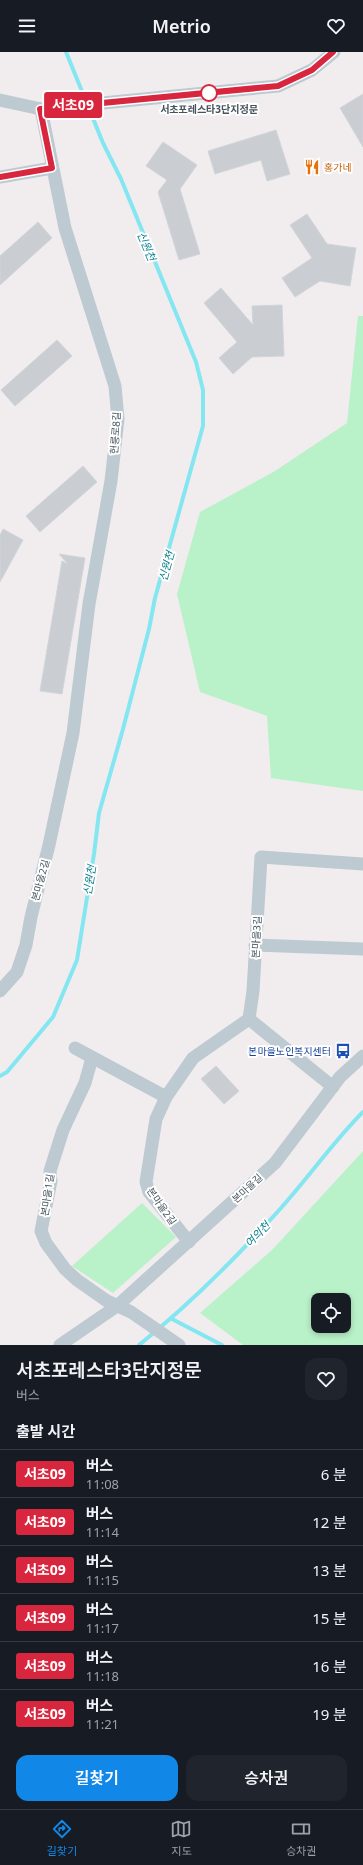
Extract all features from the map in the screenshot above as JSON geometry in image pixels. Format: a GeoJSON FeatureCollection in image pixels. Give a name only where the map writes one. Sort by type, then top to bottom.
{"type":"FeatureCollection","features":[{"type":"Feature","properties":{"kind":"street"},"geometry":{"type":"LineString","coordinates":[[0,100],[40,109],[67,105],[278,86],[312,70],[334,52]]}},
{"type":"Feature","properties":{"kind":"street","name":"헌릉로8길"},"geometry":{"type":"LineString","coordinates":[[40,109],[65,228],[115,386],[118,419],[111,481],[89,604],[73,733],[66,763]]}},
{"type":"Feature","properties":{"kind":"street"},"geometry":{"type":"LineString","coordinates":[[0,177],[52,168]]}},
{"type":"Feature","properties":{"kind":"street","name":"본마을2길"},"geometry":{"type":"LineString","coordinates":[[0,991],[16,972],[26,945],[30,917],[49,845],[66,763]]}},
{"type":"Feature","properties":{"kind":"street","name":"본마을3길"},"geometry":{"type":"LineString","coordinates":[[249,1018],[256,945],[260,857],[363,864]]}},
{"type":"Feature","properties":{"kind":"street"},"geometry":{"type":"LineString","coordinates":[[256,945],[363,949]]}},
{"type":"Feature","properties":{"kind":"street"},"geometry":{"type":"LineString","coordinates":[[249,1018],[330,1085]]}},
{"type":"Feature","properties":{"kind":"street","name":"본마을2길"},"geometry":{"type":"LineString","coordinates":[[189,1242],[149,1192],[146,1182],[156,1119],[166,1097],[193,1058],[249,1018]]}},
{"type":"Feature","properties":{"kind":"street"},"geometry":{"type":"LineString","coordinates":[[75,1048],[166,1097]]}},
{"type":"Feature","properties":{"kind":"street","name":"본마을길"},"geometry":{"type":"LineString","coordinates":[[60,1345],[117,1306],[275,1163],[330,1085],[363,1056]]}},
{"type":"Feature","properties":{"kind":"street","name":"본마을1길"},"geometry":{"type":"LineString","coordinates":[[92,1058],[85,1083],[63,1130],[50,1171],[51,1181],[42,1231],[46,1243],[66,1269],[77,1280],[117,1306]]}},
{"type":"Feature","properties":{"kind":"street"},"geometry":{"type":"LineString","coordinates":[[117,1306],[131,1312],[179,1345]]}},
{"type":"Feature","properties":{"kind":"green space"},"geometry":{"type":"Polygon","coordinates":[[[358,316],[363,316],[363,791],[271,778],[267,716],[200,692],[177,594],[200,512],[275,471],[347,423],[358,316]]]}},
{"type":"Feature","properties":{"kind":"green space"},"geometry":{"type":"Polygon","coordinates":[[[363,1151],[363,1345],[243,1345],[200,1313],[273,1249],[363,1151]]]}},
{"type":"Feature","properties":{"kind":"green space"},"geometry":{"type":"Polygon","coordinates":[[[142,1203],[176,1237],[113,1293],[72,1266],[142,1203]]]}},
{"type":"Feature","properties":{"kind":"building"},"geometry":{"type":"Polygon","coordinates":[[[363,94],[363,147],[340,108],[363,94]]]}},
{"type":"Feature","properties":{"kind":"building"},"geometry":{"type":"Polygon","coordinates":[[[276,130],[290,174],[267,181],[261,160],[215,174],[208,151],[276,130]]]}},
{"type":"Feature","properties":{"kind":"building"},"geometry":{"type":"Polygon","coordinates":[[[163,142],[197,165],[180,189],[200,254],[179,260],[158,192],[167,180],[146,166],[163,142]]]}},
{"type":"Feature","properties":{"kind":"building"},"geometry":{"type":"Polygon","coordinates":[[[307,214],[327,244],[356,248],[350,286],[320,281],[295,297],[282,278],[312,258],[290,225],[307,214]]]}},
{"type":"Feature","properties":{"kind":"building"},"geometry":{"type":"Polygon","coordinates":[[[38,222],[52,238],[0,285],[0,256],[38,222]]]}},
{"type":"Feature","properties":{"kind":"building"},"geometry":{"type":"Polygon","coordinates":[[[221,288],[253,325],[252,306],[282,305],[284,356],[252,357],[233,374],[219,358],[237,342],[204,303],[221,288]]]}},
{"type":"Feature","properties":{"kind":"building"},"geometry":{"type":"Polygon","coordinates":[[[57,340],[72,356],[15,406],[1,390],[57,340]]]}},
{"type":"Feature","properties":{"kind":"building"},"geometry":{"type":"Polygon","coordinates":[[[83,466],[97,482],[40,532],[26,516],[83,466]]]}},
{"type":"Feature","properties":{"kind":"building"},"geometry":{"type":"Polygon","coordinates":[[[3,529],[23,540],[0,582],[0,535],[3,529]]]}},
{"type":"Feature","properties":{"kind":"building"},"geometry":{"type":"Polygon","coordinates":[[[59,554],[85,558],[62,694],[40,691],[62,561],[68,564],[59,554]]]}},
{"type":"Feature","properties":{"kind":"building"},"geometry":{"type":"Polygon","coordinates":[[[216,1066],[239,1091],[224,1104],[201,1079],[216,1066]]]}},
{"type":"Feature","properties":{"kind":"waterway","name":"신원천"},"geometry":{"type":"LineString","coordinates":[[0,1076],[7,1072],[53,1017],[77,960],[99,813],[123,729],[149,629],[155,598],[203,426],[203,390],[196,362],[121,179],[103,143],[66,52]]}},
{"type":"Feature","properties":{"kind":"waterway","name":"여의천"},"geometry":{"type":"LineString","coordinates":[[139,1345],[213,1280],[291,1196],[341,1135],[363,1112]]}},
{"type":"Feature","properties":{"kind":"waterway"},"geometry":{"type":"LineString","coordinates":[[172,1319],[222,1345]]}},
{"type":"Feature","properties":{"kind":"bus line","name":"서초09"},"geometry":{"type":"LineString","coordinates":[[0,177],[52,168],[40,109],[67,105],[278,86],[312,70],[333,52]]}},
{"type":"Feature","properties":{"kind":"place","name":"서초포레스타3단지정문"},"geometry":{"type":"Point","coordinates":[209,93]}},
{"type":"Feature","properties":{"kind":"place","name":"홍가네"},"geometry":{"type":"Point","coordinates":[312,167]}},
{"type":"Feature","properties":{"kind":"place","name":"본마을노인복지센터"},"geometry":{"type":"Point","coordinates":[343,1051]}}]}
